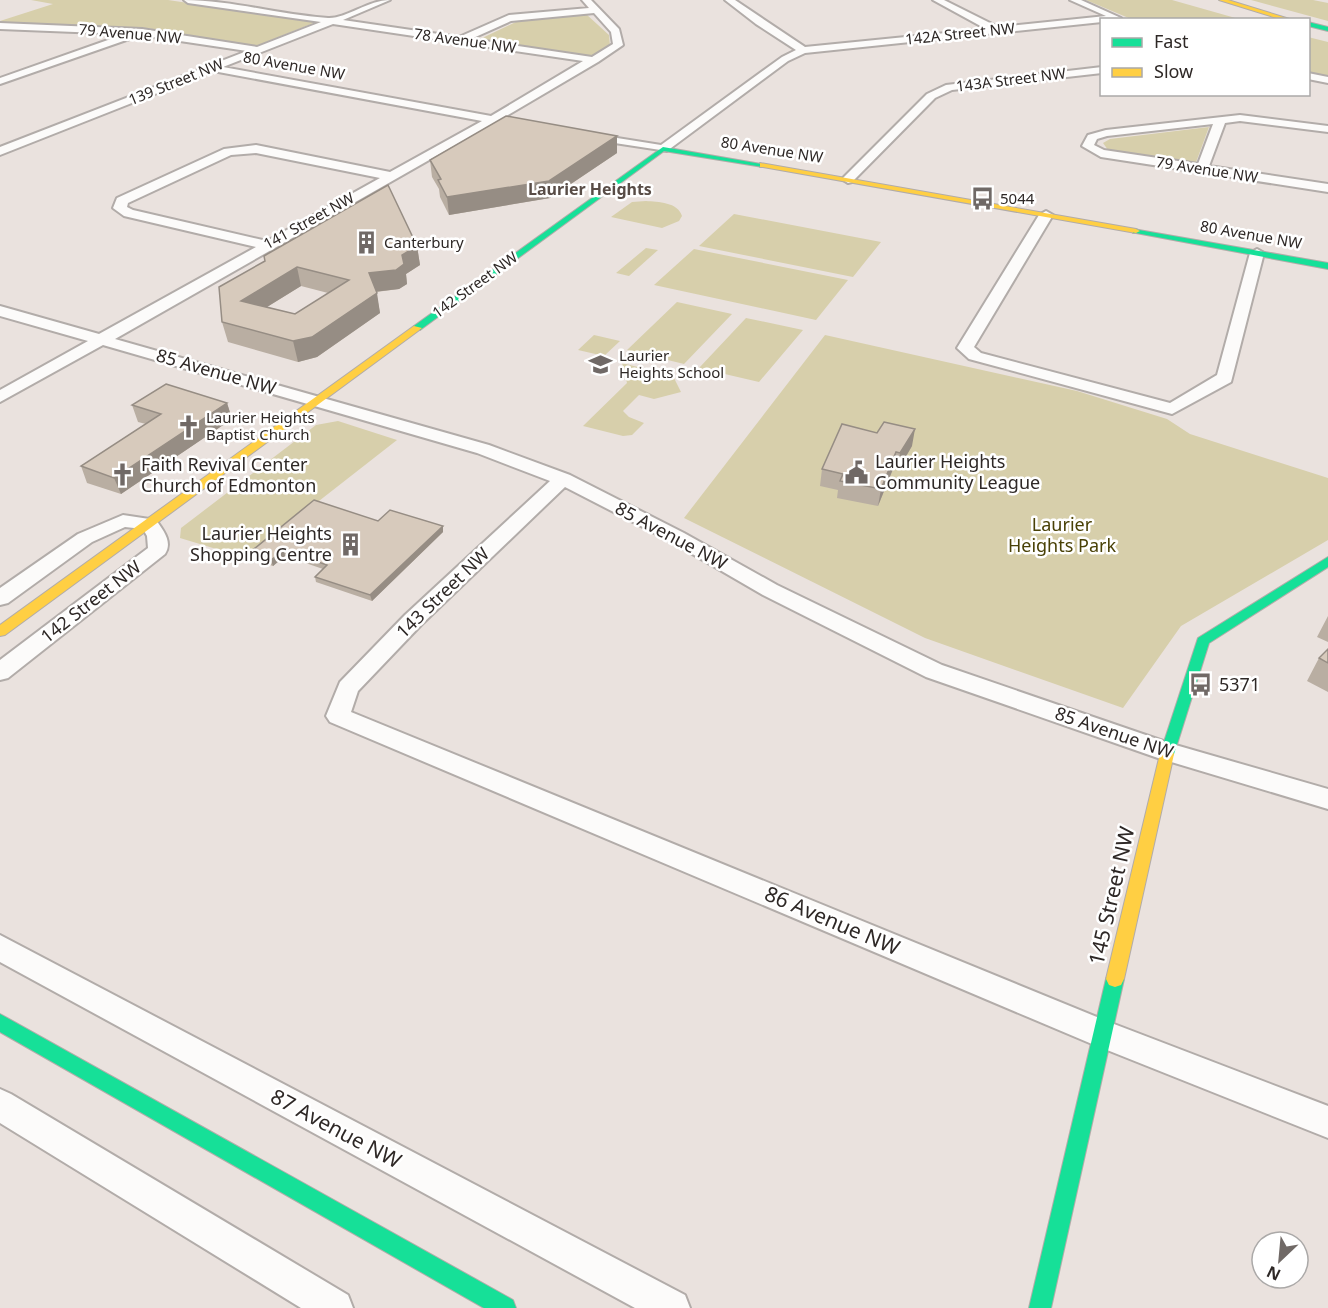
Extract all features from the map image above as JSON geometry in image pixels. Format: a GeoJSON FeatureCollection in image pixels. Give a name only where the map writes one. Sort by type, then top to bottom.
{"type":"FeatureCollection","features":[{"type":"Feature","properties":{"kind":"main road"},"geometry":{"type":"LineString","coordinates":[[1222,0],[1284,18]]}},
{"type":"Feature","properties":{"kind":"main road"},"geometry":{"type":"LineString","coordinates":[[1208,1],[1264,18]]}},
{"type":"Feature","properties":{"kind":"main road"},"geometry":{"type":"LineString","coordinates":[[1310,24],[1328,28]]}},
{"type":"Feature","properties":{"kind":"main road"},"geometry":{"type":"LineString","coordinates":[[1310,29],[1328,33]]}},
{"type":"Feature","properties":{"kind":"main road","name":"80 Avenue NW"},"geometry":{"type":"LineString","coordinates":[[663,149],[848,179],[1328,266]]}},
{"type":"Feature","properties":{"kind":"main road","name":"142 Street NW"},"geometry":{"type":"LineString","coordinates":[[0,632],[663,149]]}},
{"type":"Feature","properties":{"kind":"main road","name":"145 Street NW"},"geometry":{"type":"LineString","coordinates":[[1040,1308],[1167,752],[1203,641],[1328,561]]}},
{"type":"Feature","properties":{"kind":"main road"},"geometry":{"type":"LineString","coordinates":[[0,1022],[506,1308]]}},
{"type":"Feature","properties":{"kind":"street","name":"78 Avenue NW"},"geometry":{"type":"LineString","coordinates":[[188,0],[595,60]]}},
{"type":"Feature","properties":{"kind":"street"},"geometry":{"type":"LineString","coordinates":[[221,5],[236,0]]}},
{"type":"Feature","properties":{"kind":"street","name":"139 Street NW"},"geometry":{"type":"LineString","coordinates":[[0,152],[386,0]]}},
{"type":"Feature","properties":{"kind":"street"},"geometry":{"type":"LineString","coordinates":[[586,0],[597,10]]}},
{"type":"Feature","properties":{"kind":"street"},"geometry":{"type":"LineString","coordinates":[[729,0],[803,50]]}},
{"type":"Feature","properties":{"kind":"street"},"geometry":{"type":"LineString","coordinates":[[937,0],[996,30]]}},
{"type":"Feature","properties":{"kind":"street"},"geometry":{"type":"LineString","coordinates":[[1074,0],[1117,18]]}},
{"type":"Feature","properties":{"kind":"street"},"geometry":{"type":"LineString","coordinates":[[461,40],[509,18],[597,10]]}},
{"type":"Feature","properties":{"kind":"street","name":"141 Street NW"},"geometry":{"type":"LineString","coordinates":[[0,397],[595,60],[618,45],[616,31],[597,10]]}},
{"type":"Feature","properties":{"kind":"street","name":"142A Street NW"},"geometry":{"type":"LineString","coordinates":[[803,50],[1100,21]]}},
{"type":"Feature","properties":{"kind":"street","name":"79 Avenue NW"},"geometry":{"type":"LineString","coordinates":[[0,26],[142,32],[258,50]]}},
{"type":"Feature","properties":{"kind":"street"},"geometry":{"type":"LineString","coordinates":[[0,81],[142,32]]}},
{"type":"Feature","properties":{"kind":"street","name":"142 Street NW"},"geometry":{"type":"LineString","coordinates":[[663,149],[785,59],[803,50]]}},
{"type":"Feature","properties":{"kind":"street"},"geometry":{"type":"LineString","coordinates":[[0,68],[26,73]]}},
{"type":"Feature","properties":{"kind":"street","name":"80 Avenue NW"},"geometry":{"type":"LineString","coordinates":[[211,68],[546,129]]}},
{"type":"Feature","properties":{"kind":"street","name":"143A Street NW"},"geometry":{"type":"LineString","coordinates":[[848,179],[931,96],[950,87],[1100,70]]}},
{"type":"Feature","properties":{"kind":"street"},"geometry":{"type":"LineString","coordinates":[[1310,76],[1328,80]]}},
{"type":"Feature","properties":{"kind":"street"},"geometry":{"type":"LineString","coordinates":[[1202,169],[1221,119],[1254,118],[1328,129]]}},
{"type":"Feature","properties":{"kind":"street","name":"79 Avenue NW"},"geometry":{"type":"LineString","coordinates":[[1221,119],[1106,133],[1092,137],[1088,146],[1101,153],[1328,188]]}},
{"type":"Feature","properties":{"kind":"street","name":"80 Avenue NW"},"geometry":{"type":"LineString","coordinates":[[578,134],[663,149]]}},
{"type":"Feature","properties":{"kind":"street"},"geometry":{"type":"LineString","coordinates":[[267,245],[129,213],[120,208],[122,201],[228,152],[243,149],[256,149],[390,176]]}},
{"type":"Feature","properties":{"kind":"street"},"geometry":{"type":"LineString","coordinates":[[1046,215],[965,348],[975,356],[1172,409],[1225,378],[1257,253]]}},
{"type":"Feature","properties":{"kind":"street","name":"85 Avenue NW"},"geometry":{"type":"LineString","coordinates":[[0,311],[483,449],[563,479],[677,537],[770,590],[934,671],[1167,752],[1328,799]]}},
{"type":"Feature","properties":{"kind":"street","name":"143 Street NW"},"geometry":{"type":"LineString","coordinates":[[338,716],[348,688],[356,679],[413,620],[563,479]]}},
{"type":"Feature","properties":{"kind":"street"},"geometry":{"type":"LineString","coordinates":[[0,598],[85,538],[123,521],[149,524]]}},
{"type":"Feature","properties":{"kind":"street","name":"142 Street NW"},"geometry":{"type":"LineString","coordinates":[[0,672],[158,550],[157,536],[149,524]]}},
{"type":"Feature","properties":{"kind":"street","name":"86 Avenue NW"},"geometry":{"type":"LineString","coordinates":[[338,716],[1103,1034],[1328,1122]]}},
{"type":"Feature","properties":{"kind":"street","name":"87 Avenue NW"},"geometry":{"type":"LineString","coordinates":[[0,948],[672,1308]]}},
{"type":"Feature","properties":{"kind":"street"},"geometry":{"type":"LineString","coordinates":[[0,1105],[335,1308]]}},
{"type":"Feature","properties":{"kind":"green space"},"geometry":{"type":"Polygon","coordinates":[[[31,0],[168,0],[316,22],[256,46],[146,28],[0,23],[0,21],[53,4],[31,0]]]}},
{"type":"Feature","properties":{"kind":"green space"},"geometry":{"type":"Polygon","coordinates":[[[1086,0],[1172,0],[1235,18],[1129,18],[1086,0]]]}},
{"type":"Feature","properties":{"kind":"green space"},"geometry":{"type":"Polygon","coordinates":[[[1251,0],[1313,0],[1328,3],[1328,21],[1251,0]]]}},
{"type":"Feature","properties":{"kind":"green space"},"geometry":{"type":"Polygon","coordinates":[[[586,14],[609,35],[610,46],[591,56],[478,40],[520,20],[586,14]]]}},
{"type":"Feature","properties":{"kind":"green space"},"geometry":{"type":"Polygon","coordinates":[[[1310,38],[1328,42],[1328,78],[1310,75],[1310,38]]]}},
{"type":"Feature","properties":{"kind":"green space"},"geometry":{"type":"Polygon","coordinates":[[[1209,127],[1195,165],[1108,150],[1103,143],[1110,139],[1209,127]]]}},
{"type":"Feature","properties":{"kind":"green space"},"geometry":{"type":"Polygon","coordinates":[[[646,201],[672,205],[680,211],[682,216],[679,221],[662,228],[611,217],[632,202],[646,201]]]}},
{"type":"Feature","properties":{"kind":"green space"},"geometry":{"type":"Polygon","coordinates":[[[734,214],[881,242],[853,277],[699,246],[734,214]]]}},
{"type":"Feature","properties":{"kind":"green space"},"geometry":{"type":"Polygon","coordinates":[[[646,248],[658,250],[629,276],[616,273],[646,248]]]}},
{"type":"Feature","properties":{"kind":"green space"},"geometry":{"type":"Polygon","coordinates":[[[694,249],[848,280],[816,320],[654,285],[694,249]]]}},
{"type":"Feature","properties":{"kind":"green space"},"geometry":{"type":"Polygon","coordinates":[[[677,302],[732,314],[684,364],[627,350],[677,302]]]}},
{"type":"Feature","properties":{"kind":"green space"},"geometry":{"type":"Polygon","coordinates":[[[746,318],[803,330],[759,382],[699,368],[746,318]]]}},
{"type":"Feature","properties":{"kind":"green space"},"geometry":{"type":"Polygon","coordinates":[[[594,335],[620,341],[604,356],[578,350],[594,335]]]}},
{"type":"Feature","properties":{"kind":"green space","name":"Laurier Heights Park"},"geometry":{"type":"Polygon","coordinates":[[[825,335],[1077,391],[1167,419],[1190,434],[1328,478],[1328,540],[1181,626],[1123,708],[925,638],[684,518],[825,335]]]}},
{"type":"Feature","properties":{"kind":"green space"},"geometry":{"type":"Polygon","coordinates":[[[622,363],[673,376],[681,392],[654,399],[639,395],[623,411],[629,417],[644,423],[632,435],[623,436],[583,426],[627,383],[622,363]]]}},
{"type":"Feature","properties":{"kind":"green space"},"geometry":{"type":"Polygon","coordinates":[[[338,421],[397,440],[246,558],[180,538],[181,528],[316,425],[338,421]]]}},
{"type":"Feature","properties":{"kind":"building"},"geometry":{"type":"Polygon","coordinates":[[[506,116],[617,136],[549,181],[447,197],[438,180],[441,179],[430,160],[506,116]]]}},
{"type":"Feature","properties":{"kind":"building"},"geometry":{"type":"Polygon","coordinates":[[[388,185],[417,246],[402,255],[404,264],[396,270],[369,273],[377,293],[312,337],[293,341],[222,322],[219,287],[265,261],[264,256],[388,185]],[[297,267],[241,301],[295,314],[349,280],[297,267]]]}},
{"type":"Feature","properties":{"kind":"building"},"geometry":{"type":"Polygon","coordinates":[[[166,384],[227,403],[114,478],[81,466],[161,414],[132,405],[166,384]]]}},
{"type":"Feature","properties":{"kind":"building"},"geometry":{"type":"Polygon","coordinates":[[[884,422],[915,429],[900,453],[896,452],[881,489],[840,481],[843,474],[822,469],[842,424],[877,433],[884,422]]]}},
{"type":"Feature","properties":{"kind":"building","name":"Laurier Heights Shopping Centre"},"geometry":{"type":"Polygon","coordinates":[[[314,500],[378,521],[390,510],[443,526],[370,595],[315,577],[327,565],[284,550],[271,560],[249,553],[314,500]]]}},
{"type":"Feature","properties":{"kind":"building"},"geometry":{"type":"Polygon","coordinates":[[[1328,649],[1328,663],[1319,658],[1328,649]]]}},
{"type":"Feature","properties":{"kind":"traffic: fast"},"geometry":{"type":"LineString","coordinates":[[1310,24],[1328,29]]}},
{"type":"Feature","properties":{"kind":"traffic: fast"},"geometry":{"type":"LineString","coordinates":[[417,328],[663,149],[763,165]]}},
{"type":"Feature","properties":{"kind":"traffic: fast"},"geometry":{"type":"LineString","coordinates":[[1136,231],[1328,266]]}},
{"type":"Feature","properties":{"kind":"traffic: fast"},"geometry":{"type":"LineString","coordinates":[[1167,754],[1203,641],[1328,561]]}},
{"type":"Feature","properties":{"kind":"traffic: fast"},"geometry":{"type":"LineString","coordinates":[[1040,1308],[1115,979]]}},
{"type":"Feature","properties":{"kind":"traffic: fast"},"geometry":{"type":"LineString","coordinates":[[0,1022],[505,1308]]}},
{"type":"Feature","properties":{"kind":"traffic: slow"},"geometry":{"type":"LineString","coordinates":[[1222,0],[1284,18]]}},
{"type":"Feature","properties":{"kind":"traffic: slow"},"geometry":{"type":"LineString","coordinates":[[763,165],[1136,231]]}},
{"type":"Feature","properties":{"kind":"traffic: slow"},"geometry":{"type":"LineString","coordinates":[[0,632],[417,328]]}},
{"type":"Feature","properties":{"kind":"traffic: slow"},"geometry":{"type":"LineString","coordinates":[[1115,979],[1167,754]]}},
{"type":"Feature","properties":{"kind":"place","name":"5044"},"geometry":{"type":"Point","coordinates":[982,199]}},
{"type":"Feature","properties":{"kind":"place","name":"Canterbury"},"geometry":{"type":"Point","coordinates":[366,243]}},
{"type":"Feature","properties":{"kind":"place","name":"Laurier Heights School"},"geometry":{"type":"Point","coordinates":[601,365]}},
{"type":"Feature","properties":{"kind":"place","name":"Laurier Heights Baptist Church"},"geometry":{"type":"Point","coordinates":[188,427]}},
{"type":"Feature","properties":{"kind":"place","name":"Laurier Heights Community League"},"geometry":{"type":"Point","coordinates":[857,472]}},
{"type":"Feature","properties":{"kind":"place","name":"Faith Revival Center Church of Edmonton"},"geometry":{"type":"Point","coordinates":[123,475]}},
{"type":"Feature","properties":{"kind":"place","name":"Laurier Heights Shopping Centre"},"geometry":{"type":"Point","coordinates":[350,544]}},
{"type":"Feature","properties":{"kind":"place","name":"5371"},"geometry":{"type":"Point","coordinates":[1201,685]}},
{"type":"Feature","properties":{"kind":"district","name":"Laurier Heights"},"geometry":{"type":"Point","coordinates":[590,189]}}]}
